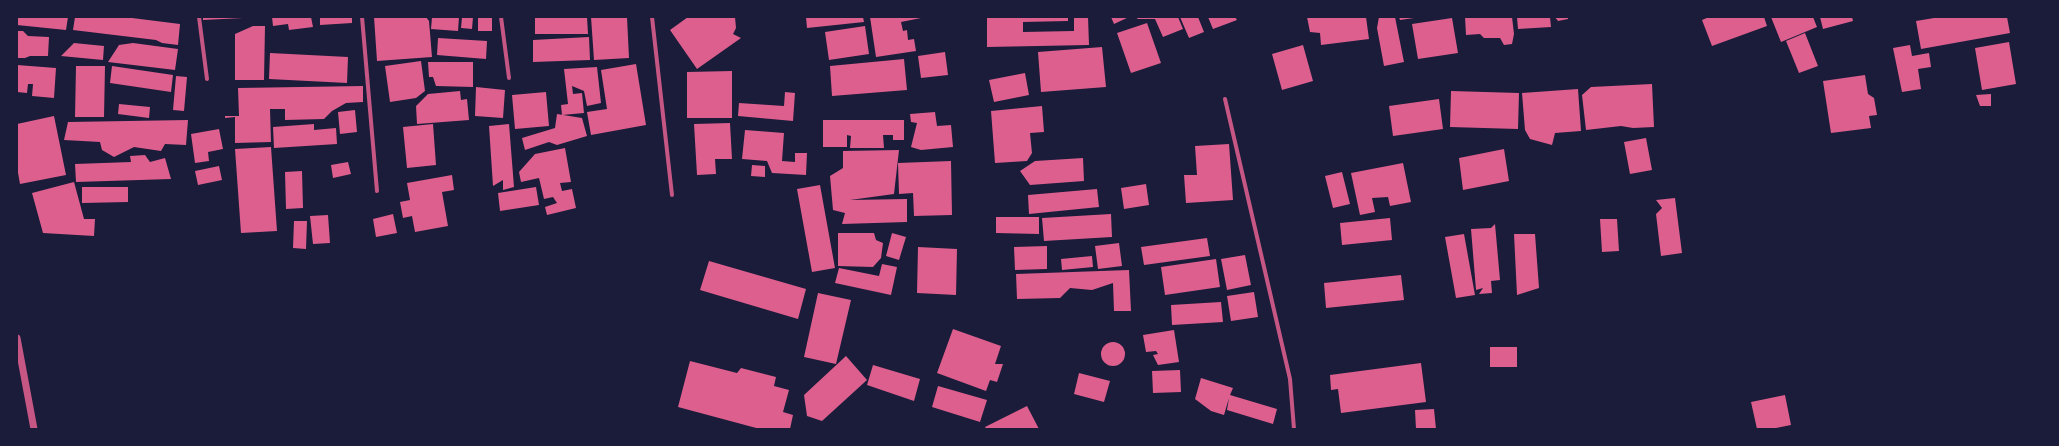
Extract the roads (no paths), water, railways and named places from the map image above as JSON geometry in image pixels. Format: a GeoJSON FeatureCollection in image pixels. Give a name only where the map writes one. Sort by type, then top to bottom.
{"type":"FeatureCollection","features":[{"type":"Feature","properties":{"kind":"street"},"geometry":{"type":"LineString","coordinates":[[199,17],[207,79]]}},
{"type":"Feature","properties":{"kind":"street"},"geometry":{"type":"LineString","coordinates":[[362,17],[377,190]]}},
{"type":"Feature","properties":{"kind":"street"},"geometry":{"type":"LineString","coordinates":[[501,17],[509,78]]}},
{"type":"Feature","properties":{"kind":"street"},"geometry":{"type":"LineString","coordinates":[[652,17],[672,195]]}},
{"type":"Feature","properties":{"kind":"street"},"geometry":{"type":"LineString","coordinates":[[1225,99],[1290,379],[1294,429]]}},
{"type":"Feature","properties":{"kind":"street"},"geometry":{"type":"LineString","coordinates":[[17,338],[34,429]]}}]}
